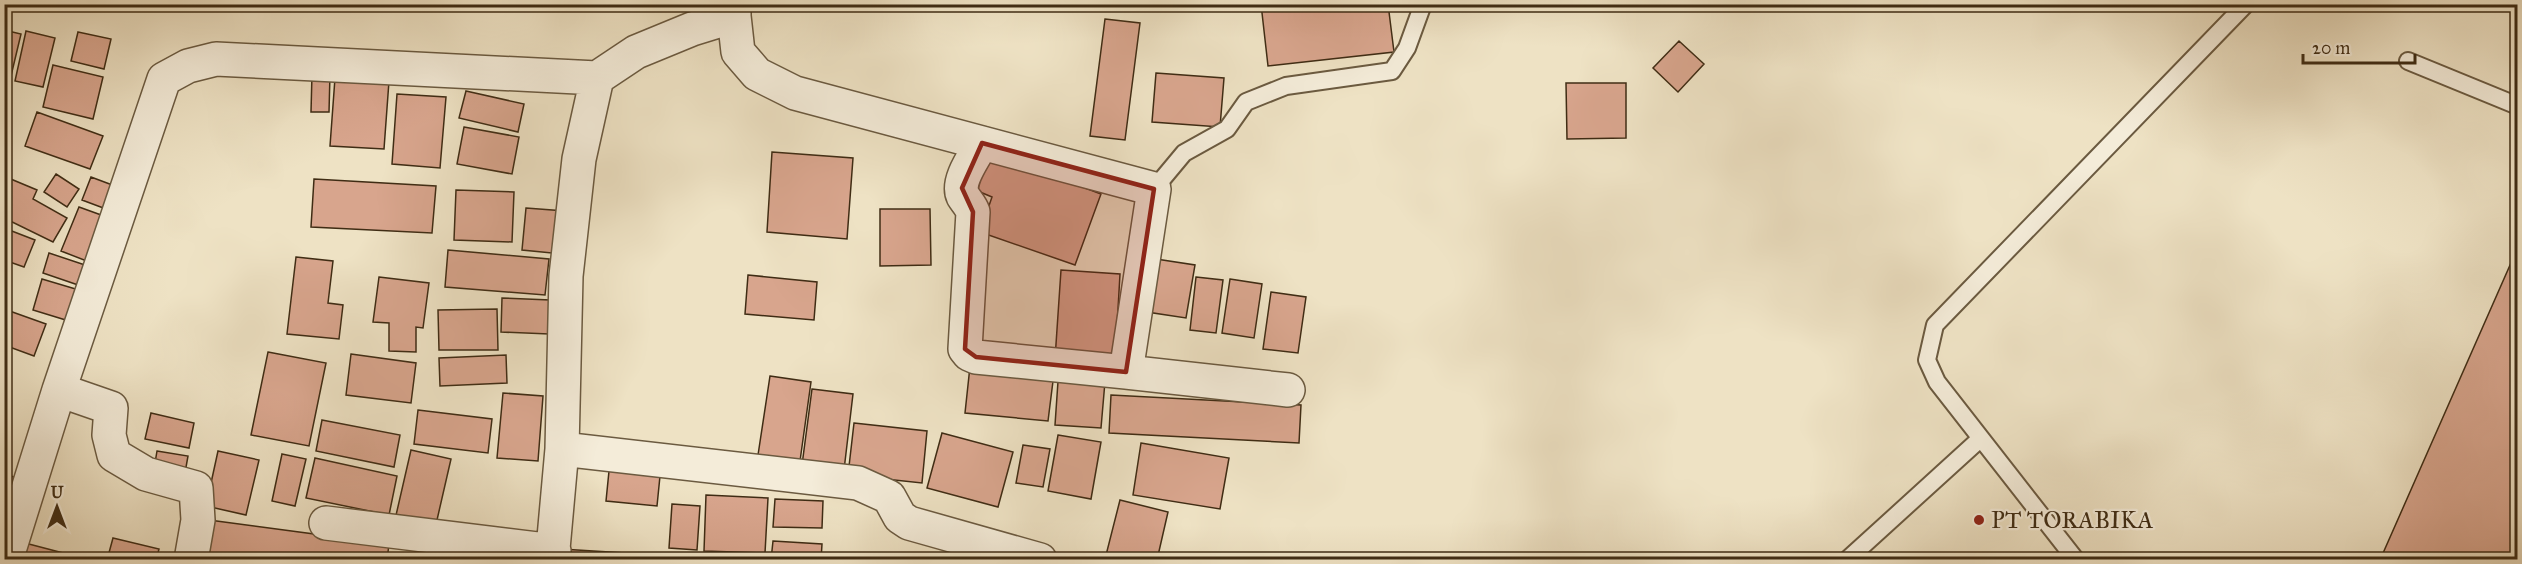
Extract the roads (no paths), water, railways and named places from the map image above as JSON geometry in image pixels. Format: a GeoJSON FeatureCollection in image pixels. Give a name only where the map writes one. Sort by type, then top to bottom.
{"type":"FeatureCollection","features":[{"type":"Feature","properties":{"kind":"street"},"geometry":{"type":"LineString","coordinates":[[6,560],[59,390],[164,79],[188,66],[216,59],[597,78],[636,52],[734,10],[738,52],[757,74],[795,93],[1154,189],[1126,372]]}},
{"type":"Feature","properties":{"kind":"street"},"geometry":{"type":"LineString","coordinates":[[326,523],[553,555],[562,449],[566,276],[579,159],[597,78]]}},
{"type":"Feature","properties":{"kind":"street"},"geometry":{"type":"LineString","coordinates":[[982,143],[962,188],[962,194],[973,212],[965,349],[969,354],[976,357],[1288,390]]}},
{"type":"Feature","properties":{"kind":"street"},"geometry":{"type":"LineString","coordinates":[[59,390],[111,408],[110,435],[114,455],[146,474],[196,488],[198,520],[191,560]]}},
{"type":"Feature","properties":{"kind":"street"},"geometry":{"type":"LineString","coordinates":[[562,449],[858,483],[889,497],[900,517],[909,523],[1040,560]]}},
{"type":"Feature","properties":{"kind":"lane"},"geometry":{"type":"LineString","coordinates":[[1154,189],[1184,153],[1227,129],[1246,102],[1286,86],[1392,71],[1407,48],[1423,4]]}},
{"type":"Feature","properties":{"kind":"lane"},"geometry":{"type":"LineString","coordinates":[[2076,560],[1937,381],[1927,360],[1935,325],[2246,4]]}},
{"type":"Feature","properties":{"kind":"lane"},"geometry":{"type":"LineString","coordinates":[[2408,61],[2517,106]]}},
{"type":"Feature","properties":{"kind":"lane"},"geometry":{"type":"LineString","coordinates":[[1847,560],[1980,439]]}},
{"type":"Feature","properties":{"kind":"place","name":"PT TORABIKA"},"geometry":{"type":"Point","coordinates":[1979,520]}}]}
